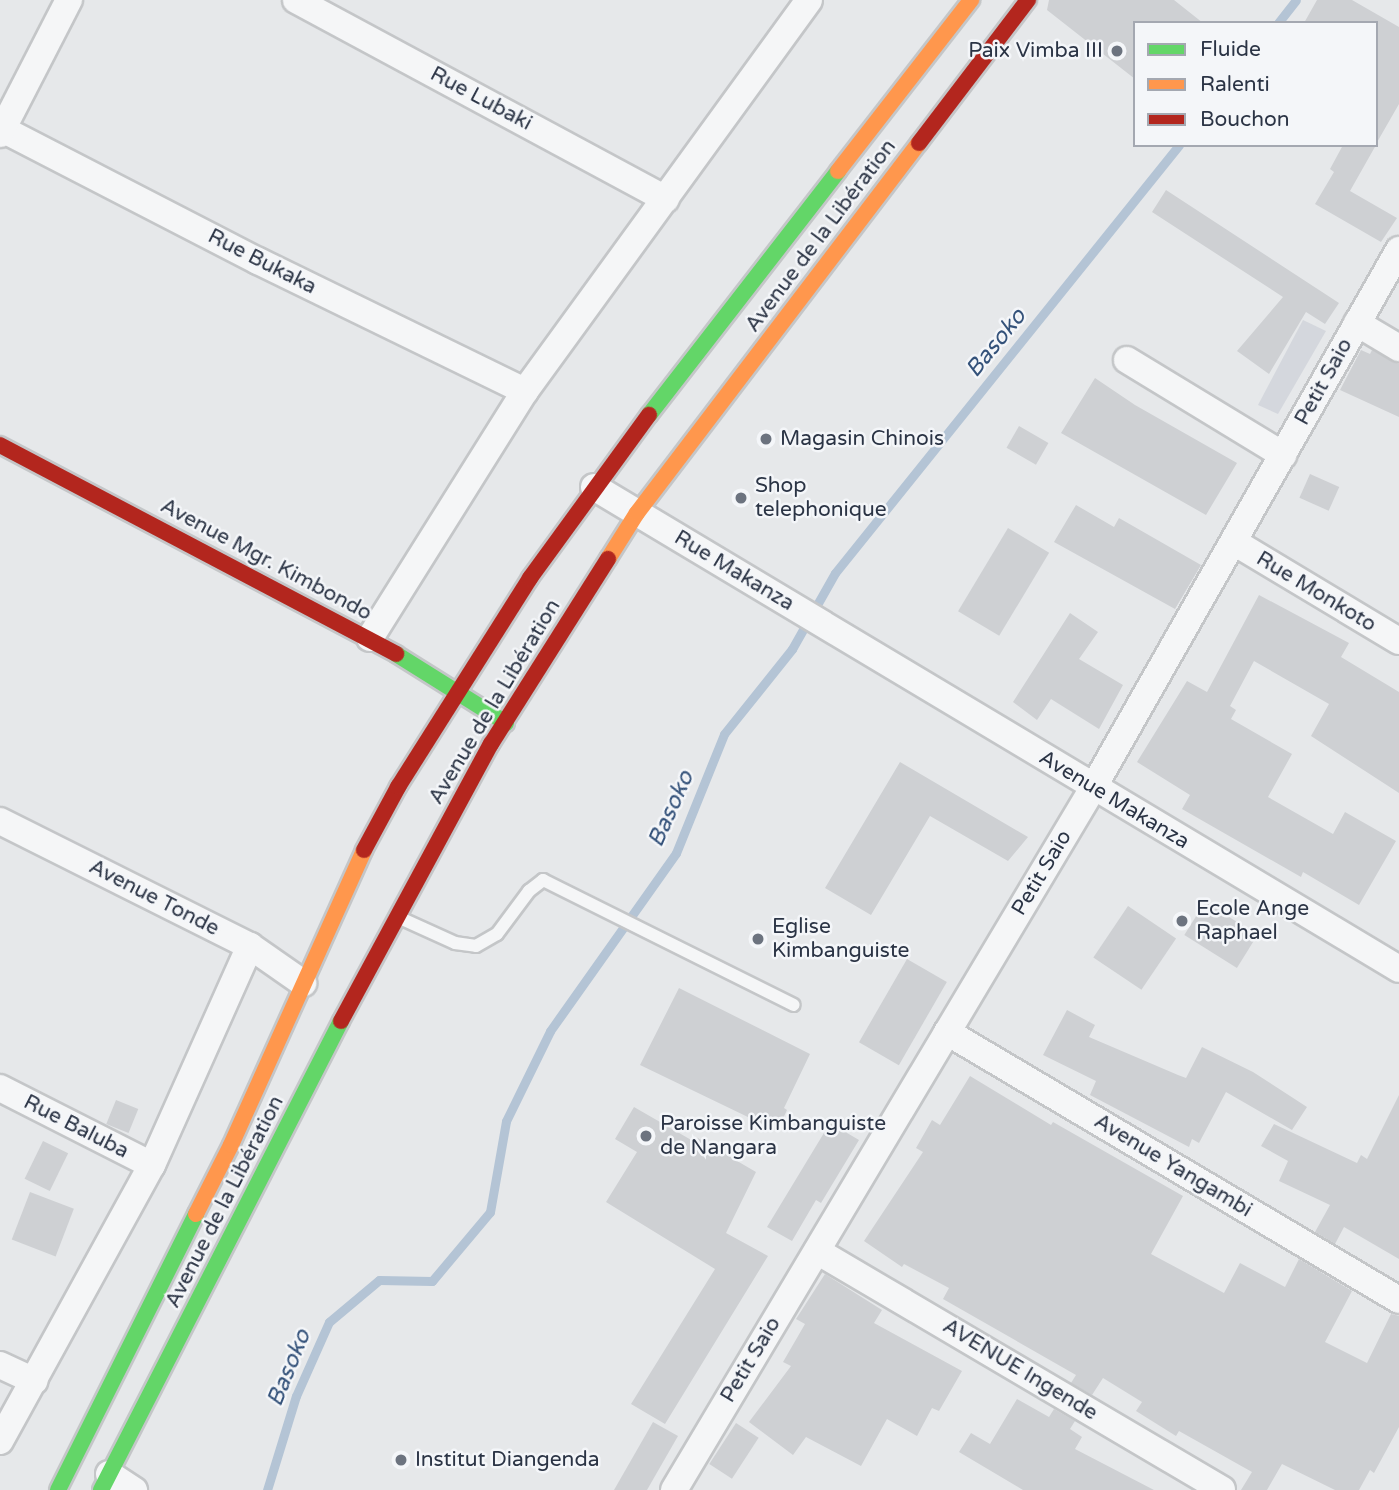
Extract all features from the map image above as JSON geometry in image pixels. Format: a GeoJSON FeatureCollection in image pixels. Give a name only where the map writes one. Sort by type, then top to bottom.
{"type":"FeatureCollection","features":[{"type":"Feature","properties":{"kind":"main road","name":"Avenue de la Libération"},"geometry":{"type":"LineString","coordinates":[[58,1490],[231,1145],[357,864],[398,787],[530,578],[594,487],[971,0]]}},
{"type":"Feature","properties":{"kind":"main road","name":"Avenue de la Libération"},"geometry":{"type":"LineString","coordinates":[[105,1482],[396,916],[484,755],[637,513],[1028,0]]}},
{"type":"Feature","properties":{"kind":"main road","name":"Avenue Mgr. Kimbondo"},"geometry":{"type":"LineString","coordinates":[[0,445],[370,638],[460,691],[506,723]]}},
{"type":"Feature","properties":{"kind":"street"},"geometry":{"type":"LineString","coordinates":[[4,120],[69,0]]}},
{"type":"Feature","properties":{"kind":"street","name":"Rue Lubaki"},"geometry":{"type":"LineString","coordinates":[[296,0],[666,199]]}},
{"type":"Feature","properties":{"kind":"street"},"geometry":{"type":"LineString","coordinates":[[370,638],[525,391],[809,0]]}},
{"type":"Feature","properties":{"kind":"street","name":"Rue Bukaka"},"geometry":{"type":"LineString","coordinates":[[4,120],[258,261],[525,391]]}},
{"type":"Feature","properties":{"kind":"street","name":"Petit Saio"},"geometry":{"type":"LineString","coordinates":[[676,1489],[1093,788],[1399,250]]}},
{"type":"Feature","properties":{"kind":"street"},"geometry":{"type":"LineString","coordinates":[[1357,323],[1399,348]]}},
{"type":"Feature","properties":{"kind":"street"},"geometry":{"type":"LineString","coordinates":[[1127,360],[1283,455]]}},
{"type":"Feature","properties":{"kind":"street","name":"Rue Makanza"},"geometry":{"type":"LineString","coordinates":[[594,487],[830,631]]}},
{"type":"Feature","properties":{"kind":"street","name":"Rue Monkoto"},"geometry":{"type":"LineString","coordinates":[[1234,542],[1399,641]]}},
{"type":"Feature","properties":{"kind":"street","name":"Avenue Makanza"},"geometry":{"type":"LineString","coordinates":[[830,631],[1399,970]]}},
{"type":"Feature","properties":{"kind":"street","name":"Avenue Tonde"},"geometry":{"type":"LineString","coordinates":[[0,821],[250,946],[303,982]]}},
{"type":"Feature","properties":{"kind":"street"},"geometry":{"type":"LineString","coordinates":[[0,1441],[152,1165],[250,946]]}},
{"type":"Feature","properties":{"kind":"street","name":"Avenue Yangambi"},"geometry":{"type":"LineString","coordinates":[[947,1032],[1399,1300]]}},
{"type":"Feature","properties":{"kind":"street","name":"Rue Baluba"},"geometry":{"type":"LineString","coordinates":[[0,1088],[152,1165]]}},
{"type":"Feature","properties":{"kind":"street","name":"AVENUE Ingende"},"geometry":{"type":"LineString","coordinates":[[817,1251],[1222,1490]]}},
{"type":"Feature","properties":{"kind":"street"},"geometry":{"type":"LineString","coordinates":[[0,1365],[34,1381]]}},
{"type":"Feature","properties":{"kind":"street"},"geometry":{"type":"LineString","coordinates":[[105,1482],[134,1490]]}},
{"type":"Feature","properties":{"kind":"lane"},"geometry":{"type":"LineString","coordinates":[[396,916],[455,943],[476,946],[497,934],[529,891],[543,880],[591,901],[635,926],[794,1005]]}},
{"type":"Feature","properties":{"kind":"shaded area"},"geometry":{"type":"Polygon","coordinates":[[[1303,320],[1326,331],[1278,414],[1258,405],[1303,320]]]}},
{"type":"Feature","properties":{"kind":"building","name":"Paix Vimba III"},"geometry":{"type":"Polygon","coordinates":[[[1049,0],[1174,0],[1200,21],[1133,21],[1133,77],[1047,10],[1049,0]]]}},
{"type":"Feature","properties":{"kind":"building"},"geometry":{"type":"Polygon","coordinates":[[[1317,0],[1352,0],[1399,27],[1399,104],[1378,141],[1378,21],[1305,21],[1317,0]]]}},
{"type":"Feature","properties":{"kind":"building"},"geometry":{"type":"Polygon","coordinates":[[[1342,147],[1375,147],[1350,191],[1397,218],[1381,242],[1315,204],[1334,172],[1330,169],[1342,147]]]}},
{"type":"Feature","properties":{"kind":"building"},"geometry":{"type":"Polygon","coordinates":[[[1166,190],[1339,303],[1325,324],[1306,312],[1269,374],[1237,351],[1283,297],[1152,212],[1166,190]]]}},
{"type":"Feature","properties":{"kind":"building"},"geometry":{"type":"Polygon","coordinates":[[[1361,350],[1370,354],[1372,350],[1399,364],[1399,417],[1340,390],[1361,350]]]}},
{"type":"Feature","properties":{"kind":"building"},"geometry":{"type":"Polygon","coordinates":[[[1095,378],[1135,405],[1237,463],[1206,515],[1061,433],[1095,378]]]}},
{"type":"Feature","properties":{"kind":"building"},"geometry":{"type":"Polygon","coordinates":[[[1019,426],[1048,443],[1036,465],[1006,448],[1019,426]]]}},
{"type":"Feature","properties":{"kind":"building"},"geometry":{"type":"Polygon","coordinates":[[[1310,474],[1339,487],[1329,511],[1299,498],[1310,474]]]}},
{"type":"Feature","properties":{"kind":"building"},"geometry":{"type":"Polygon","coordinates":[[[1076,505],[1114,527],[1119,518],[1201,565],[1175,609],[1054,542],[1076,505]]]}},
{"type":"Feature","properties":{"kind":"building"},"geometry":{"type":"Polygon","coordinates":[[[1008,528],[1049,553],[999,636],[958,611],[1008,528]]]}},
{"type":"Feature","properties":{"kind":"building"},"geometry":{"type":"Polygon","coordinates":[[[1259,595],[1349,643],[1341,657],[1399,692],[1399,793],[1311,736],[1329,704],[1254,661],[1230,706],[1236,710],[1231,719],[1292,754],[1268,797],[1333,834],[1345,812],[1396,841],[1359,905],[1303,872],[1301,877],[1182,809],[1190,795],[1137,762],[1187,681],[1207,692],[1259,595]]]}},
{"type":"Feature","properties":{"kind":"building"},"geometry":{"type":"Polygon","coordinates":[[[1070,613],[1098,632],[1079,659],[1123,685],[1099,729],[1051,699],[1037,720],[1013,702],[1070,613]]]}},
{"type":"Feature","properties":{"kind":"building"},"geometry":{"type":"Polygon","coordinates":[[[900,762],[1028,837],[1008,861],[930,816],[871,915],[825,888],[900,762]]]}},
{"type":"Feature","properties":{"kind":"building"},"geometry":{"type":"Polygon","coordinates":[[[1205,902],[1258,935],[1237,968],[1184,935],[1205,902]]]}},
{"type":"Feature","properties":{"kind":"building"},"geometry":{"type":"Polygon","coordinates":[[[1128,906],[1176,938],[1141,990],[1093,957],[1128,906]]]}},
{"type":"Feature","properties":{"kind":"building"},"geometry":{"type":"Polygon","coordinates":[[[907,959],[947,982],[899,1065],[859,1042],[907,959]]]}},
{"type":"Feature","properties":{"kind":"building"},"geometry":{"type":"Polygon","coordinates":[[[679,988],[810,1054],[784,1108],[787,1110],[777,1131],[640,1065],[679,988]]]}},
{"type":"Feature","properties":{"kind":"building"},"geometry":{"type":"Polygon","coordinates":[[[1067,1010],[1095,1025],[1089,1037],[1178,1075],[1186,1078],[1202,1047],[1253,1072],[1307,1107],[1292,1130],[1226,1092],[1199,1143],[1192,1139],[1189,1147],[1090,1095],[1096,1081],[1043,1055],[1067,1010]]]}},
{"type":"Feature","properties":{"kind":"building"},"geometry":{"type":"Polygon","coordinates":[[[970,1076],[1051,1125],[1053,1122],[1183,1196],[1151,1254],[1224,1293],[1240,1263],[1285,1287],[1299,1259],[1352,1291],[1325,1342],[1367,1363],[1391,1314],[1399,1316],[1399,1427],[1374,1473],[1370,1470],[1359,1490],[1335,1490],[1282,1464],[1267,1490],[1241,1490],[1252,1472],[1179,1431],[1176,1436],[1136,1411],[1142,1402],[1103,1378],[1092,1395],[1071,1383],[1076,1375],[943,1299],[949,1288],[904,1264],[902,1267],[864,1241],[923,1152],[916,1148],[932,1120],[940,1125],[970,1076]]]}},
{"type":"Feature","properties":{"kind":"building"},"geometry":{"type":"Polygon","coordinates":[[[1399,1095],[1399,1259],[1344,1227],[1335,1244],[1315,1232],[1330,1205],[1279,1181],[1288,1161],[1261,1146],[1274,1124],[1357,1163],[1361,1155],[1367,1159],[1399,1095]]]}},
{"type":"Feature","properties":{"kind":"building"},"geometry":{"type":"Polygon","coordinates":[[[116,1100],[138,1109],[129,1133],[106,1124],[116,1100]]]}},
{"type":"Feature","properties":{"kind":"building"},"geometry":{"type":"Polygon","coordinates":[[[634,1107],[693,1141],[696,1137],[756,1172],[726,1233],[768,1256],[665,1424],[631,1404],[715,1269],[606,1202],[637,1152],[615,1139],[634,1107]]]}},
{"type":"Feature","properties":{"kind":"building"},"geometry":{"type":"Polygon","coordinates":[[[830,1123],[859,1140],[821,1203],[816,1200],[792,1241],[767,1227],[830,1123]]]}},
{"type":"Feature","properties":{"kind":"building"},"geometry":{"type":"Polygon","coordinates":[[[43,1141],[68,1153],[50,1191],[25,1179],[43,1141]]]}},
{"type":"Feature","properties":{"kind":"building"},"geometry":{"type":"Polygon","coordinates":[[[30,1192],[74,1209],[56,1256],[12,1240],[30,1192]]]}},
{"type":"Feature","properties":{"kind":"building"},"geometry":{"type":"Polygon","coordinates":[[[825,1274],[882,1310],[874,1323],[962,1371],[939,1411],[932,1408],[917,1436],[887,1419],[861,1466],[806,1437],[793,1455],[749,1422],[791,1366],[783,1362],[805,1324],[796,1319],[825,1274]]]}},
{"type":"Feature","properties":{"kind":"building"},"geometry":{"type":"Polygon","coordinates":[[[1017,1399],[1049,1417],[1054,1409],[1075,1421],[1070,1429],[1082,1437],[1075,1449],[1154,1490],[1023,1490],[959,1452],[971,1433],[990,1444],[1017,1399]]]}},
{"type":"Feature","properties":{"kind":"building"},"geometry":{"type":"Polygon","coordinates":[[[653,1422],[678,1436],[647,1490],[614,1490],[653,1422]]]}},
{"type":"Feature","properties":{"kind":"building"},"geometry":{"type":"Polygon","coordinates":[[[736,1423],[759,1438],[732,1479],[709,1464],[736,1423]]]}},
{"type":"Feature","properties":{"kind":"waterway","name":"Basoko"},"geometry":{"type":"LineString","coordinates":[[1280,21],[1296,0]]}},
{"type":"Feature","properties":{"kind":"waterway","name":"Basoko"},"geometry":{"type":"LineString","coordinates":[[267,1490],[296,1396],[329,1322],[379,1280],[432,1281],[490,1212],[506,1121],[550,1031],[676,853],[724,734],[792,649],[835,573],[1177,147]]}},
{"type":"Feature","properties":{"kind":"traffic: fast"},"geometry":{"type":"LineString","coordinates":[[649,415],[838,171]]}},
{"type":"Feature","properties":{"kind":"traffic: fast"},"geometry":{"type":"LineString","coordinates":[[396,654],[506,723]]}},
{"type":"Feature","properties":{"kind":"traffic: fast"},"geometry":{"type":"LineString","coordinates":[[101,1490],[341,1021]]}},
{"type":"Feature","properties":{"kind":"traffic: fast"},"geometry":{"type":"LineString","coordinates":[[58,1490],[196,1214]]}},
{"type":"Feature","properties":{"kind":"traffic: slow"},"geometry":{"type":"LineString","coordinates":[[838,171],[971,0]]}},
{"type":"Feature","properties":{"kind":"traffic: slow"},"geometry":{"type":"LineString","coordinates":[[608,559],[637,513],[919,143]]}},
{"type":"Feature","properties":{"kind":"traffic: slow"},"geometry":{"type":"LineString","coordinates":[[196,1214],[231,1145],[364,850]]}},
{"type":"Feature","properties":{"kind":"traffic: jam"},"geometry":{"type":"LineString","coordinates":[[919,143],[1028,0]]}},
{"type":"Feature","properties":{"kind":"traffic: jam"},"geometry":{"type":"LineString","coordinates":[[364,850],[398,787],[530,578],[649,415]]}},
{"type":"Feature","properties":{"kind":"traffic: jam"},"geometry":{"type":"LineString","coordinates":[[0,445],[396,654]]}},
{"type":"Feature","properties":{"kind":"traffic: jam"},"geometry":{"type":"LineString","coordinates":[[341,1021],[491,744],[608,559]]}},
{"type":"Feature","properties":{"kind":"place","name":"Paix Vimba III"},"geometry":{"type":"Point","coordinates":[1117,51]}},
{"type":"Feature","properties":{"kind":"place","name":"Magasin Chinois"},"geometry":{"type":"Point","coordinates":[766,439]}},
{"type":"Feature","properties":{"kind":"place","name":"Shop telephonique"},"geometry":{"type":"Point","coordinates":[741,498]}},
{"type":"Feature","properties":{"kind":"place","name":"Ecole Ange Raphael"},"geometry":{"type":"Point","coordinates":[1182,921]}},
{"type":"Feature","properties":{"kind":"place","name":"Eglise Kimbanguiste"},"geometry":{"type":"Point","coordinates":[758,939]}},
{"type":"Feature","properties":{"kind":"place","name":"Paroisse Kimbanguiste de Nangara"},"geometry":{"type":"Point","coordinates":[646,1136]}},
{"type":"Feature","properties":{"kind":"place","name":"Institut Diangenda"},"geometry":{"type":"Point","coordinates":[401,1460]}}]}
